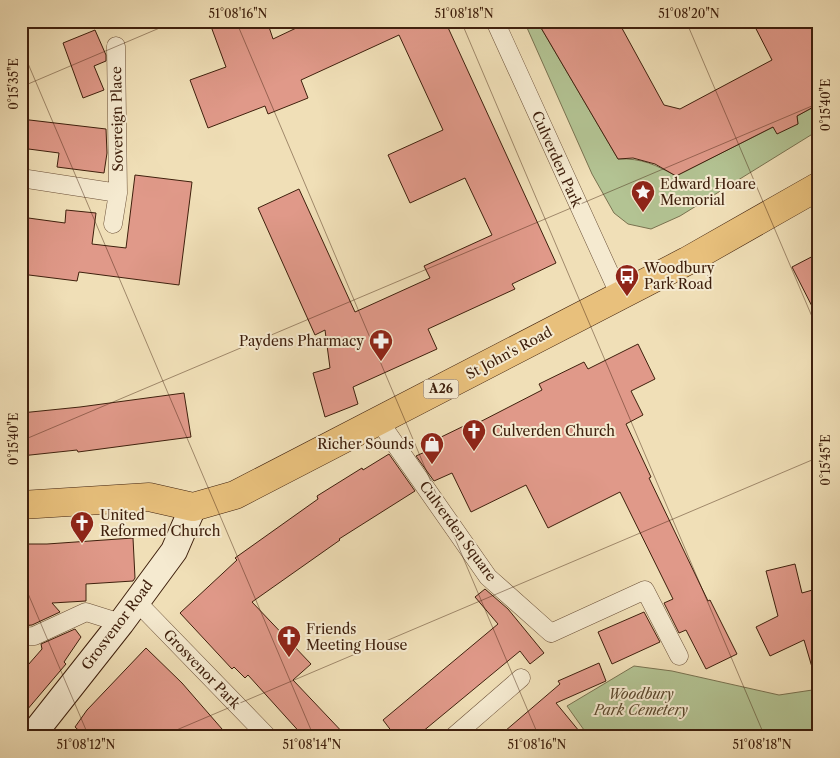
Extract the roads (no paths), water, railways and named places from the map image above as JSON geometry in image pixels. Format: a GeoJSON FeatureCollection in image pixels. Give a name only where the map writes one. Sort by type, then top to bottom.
{"type":"FeatureCollection","features":[{"type":"Feature","properties":{"kind":"highway","name":"St John's Road"},"geometry":{"type":"LineString","coordinates":[[193,507],[235,495],[620,296],[819,186]]}},
{"type":"Feature","properties":{"kind":"highway","name":"A26"},"geometry":{"type":"LineString","coordinates":[[21,505],[149,497],[193,507]]}},
{"type":"Feature","properties":{"kind":"street","name":"Culverden Park"},"geometry":{"type":"LineString","coordinates":[[495,21],[620,296]]}},
{"type":"Feature","properties":{"kind":"street","name":"Sovereign Place"},"geometry":{"type":"LineString","coordinates":[[113,224],[118,193],[116,46]]}},
{"type":"Feature","properties":{"kind":"street","name":"Sovereign Place"},"geometry":{"type":"LineString","coordinates":[[21,178],[118,193]]}},
{"type":"Feature","properties":{"kind":"street","name":"Culverden Square"},"geometry":{"type":"LineString","coordinates":[[379,421],[488,577],[551,633],[645,590],[679,656]]}},
{"type":"Feature","properties":{"kind":"street","name":"Grosvenor Road"},"geometry":{"type":"LineString","coordinates":[[31,737],[121,623],[174,551],[193,507]]}},
{"type":"Feature","properties":{"kind":"street","name":"Grosvenor Park"},"geometry":{"type":"LineString","coordinates":[[136,602],[268,737]]}},
{"type":"Feature","properties":{"kind":"street"},"geometry":{"type":"LineString","coordinates":[[21,637],[34,636],[86,612],[121,623]]}},
{"type":"Feature","properties":{"kind":"street"},"geometry":{"type":"LineString","coordinates":[[453,737],[521,678]]}},
{"type":"Feature","properties":{"kind":"place","name":"Edward Hoare Memorial"},"geometry":{"type":"Point","coordinates":[643,213]}},
{"type":"Feature","properties":{"kind":"place","name":"Woodbury Park Road"},"geometry":{"type":"Point","coordinates":[627,297]}},
{"type":"Feature","properties":{"kind":"place","name":"Paydens Pharmacy"},"geometry":{"type":"Point","coordinates":[381,362]}},
{"type":"Feature","properties":{"kind":"place","name":"Culverden Church"},"geometry":{"type":"Point","coordinates":[474,452]}},
{"type":"Feature","properties":{"kind":"place","name":"Richer Sounds"},"geometry":{"type":"Point","coordinates":[432,465]}},
{"type":"Feature","properties":{"kind":"place","name":"United Reformed Church"},"geometry":{"type":"Point","coordinates":[82,544]}},
{"type":"Feature","properties":{"kind":"place","name":"Friends Meeting House"},"geometry":{"type":"Point","coordinates":[289,658]}},
{"type":"Feature","properties":{"kind":"park label","name":"Woodbury Park Cemetery"},"geometry":{"type":"Point","coordinates":[641,702]}}]}
